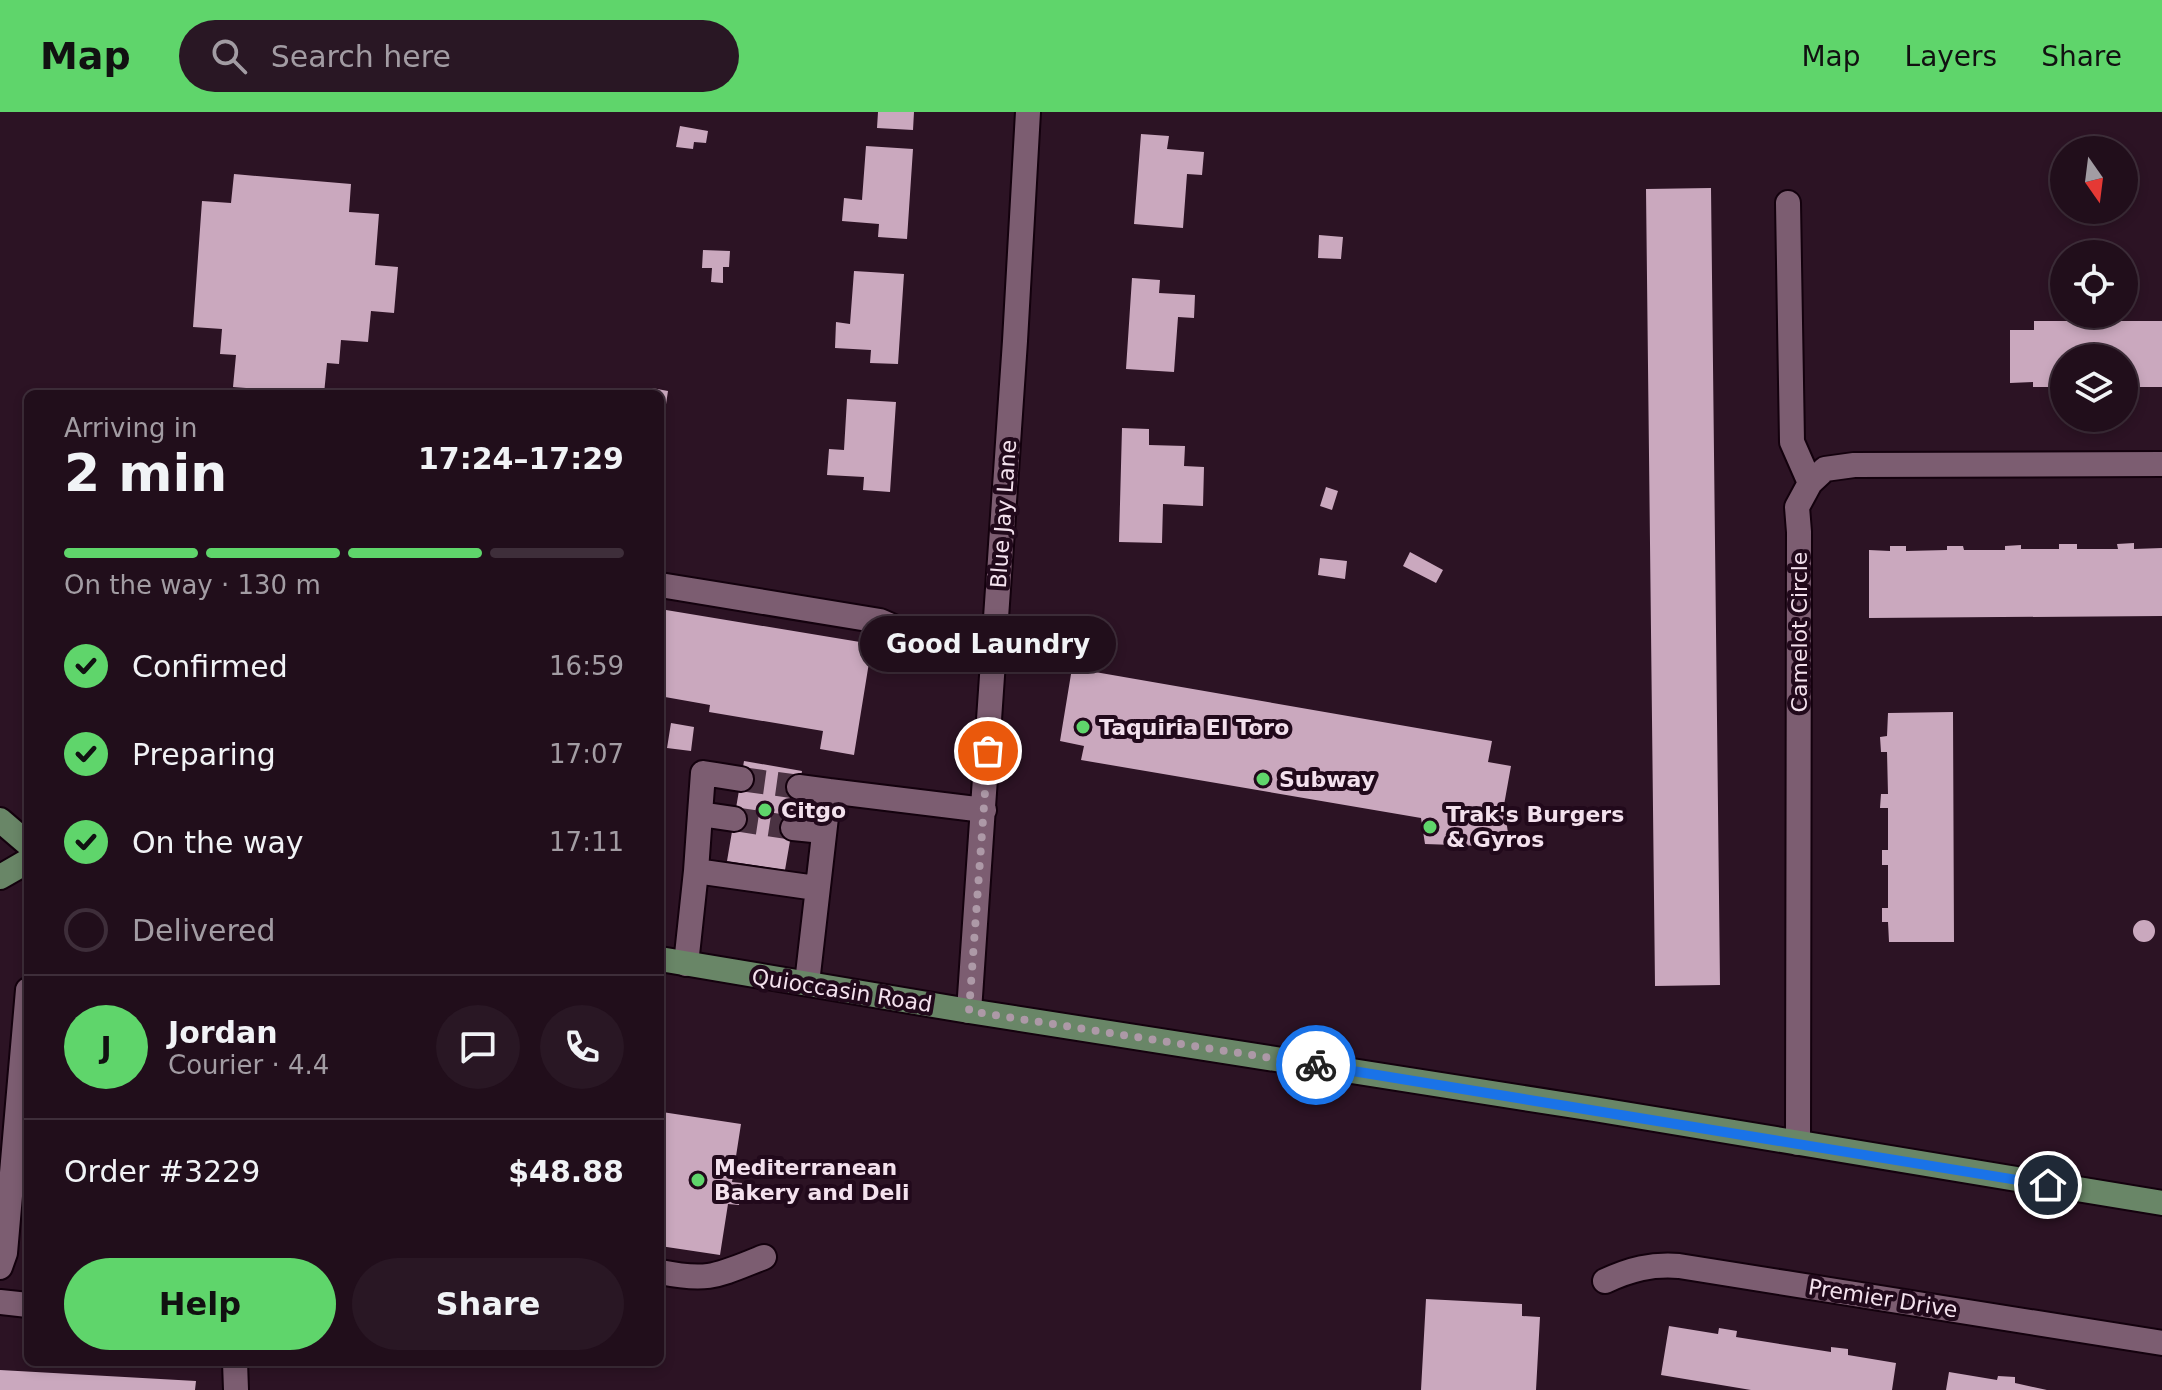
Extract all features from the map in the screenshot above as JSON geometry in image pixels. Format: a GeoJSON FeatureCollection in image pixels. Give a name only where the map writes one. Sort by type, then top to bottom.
{"type":"FeatureCollection","features":[{"type":"Feature","properties":{"kind":"main road"},"geometry":{"type":"LineString","coordinates":[[0,820],[24,841]]}},
{"type":"Feature","properties":{"kind":"main road"},"geometry":{"type":"LineString","coordinates":[[0,877],[24,863]]}},
{"type":"Feature","properties":{"kind":"main road","name":"Quioccasin Road"},"geometry":{"type":"LineString","coordinates":[[664,960],[2162,1203]]}},
{"type":"Feature","properties":{"kind":"street","name":"Blue Jay Lane"},"geometry":{"type":"LineString","coordinates":[[969,1011],[1028,112]]}},
{"type":"Feature","properties":{"kind":"street"},"geometry":{"type":"LineString","coordinates":[[1788,203],[1792,442],[1810,483],[1825,469],[1854,465],[2162,464]]}},
{"type":"Feature","properties":{"kind":"street","name":"Camelot Circle"},"geometry":{"type":"LineString","coordinates":[[1798,1143],[1797,507],[1810,483]]}},
{"type":"Feature","properties":{"kind":"street"},"geometry":{"type":"LineString","coordinates":[[664,586],[880,621],[949,651],[992,663]]}},
{"type":"Feature","properties":{"kind":"street"},"geometry":{"type":"LineString","coordinates":[[686,964],[703,773],[741,779]]}},
{"type":"Feature","properties":{"kind":"street"},"geometry":{"type":"LineString","coordinates":[[799,787],[984,810]]}},
{"type":"Feature","properties":{"kind":"street"},"geometry":{"type":"LineString","coordinates":[[807,983],[829,791]]}},
{"type":"Feature","properties":{"kind":"street"},"geometry":{"type":"LineString","coordinates":[[700,814],[734,819]]}},
{"type":"Feature","properties":{"kind":"street"},"geometry":{"type":"LineString","coordinates":[[793,828],[823,831]]}},
{"type":"Feature","properties":{"kind":"street"},"geometry":{"type":"LineString","coordinates":[[696,871],[816,888]]}},
{"type":"Feature","properties":{"kind":"street"},"geometry":{"type":"LineString","coordinates":[[0,1267],[5,1253],[24,1036]]}},
{"type":"Feature","properties":{"kind":"street"},"geometry":{"type":"LineString","coordinates":[[664,1273],[693,1278],[718,1275],[764,1257]]}},
{"type":"Feature","properties":{"kind":"street","name":"Premier Drive"},"geometry":{"type":"LineString","coordinates":[[1605,1281],[1634,1268],[1658,1264],[1679,1266],[2162,1343]]}},
{"type":"Feature","properties":{"kind":"street"},"geometry":{"type":"LineString","coordinates":[[0,1302],[24,1305]]}},
{"type":"Feature","properties":{"kind":"street"},"geometry":{"type":"LineString","coordinates":[[235,1366],[236,1390]]}},
{"type":"Feature","properties":{"kind":"building"},"geometry":{"type":"Polygon","coordinates":[[[878,112],[914,112],[913,130],[877,128],[878,112]]]}},
{"type":"Feature","properties":{"kind":"building"},"geometry":{"type":"Polygon","coordinates":[[[680,126],[708,131],[706,143],[694,142],[693,149],[676,147],[680,126]]]}},
{"type":"Feature","properties":{"kind":"building"},"geometry":{"type":"Polygon","coordinates":[[[1141,134],[1169,136],[1167,149],[1204,152],[1202,175],[1187,174],[1183,228],[1134,224],[1141,134]]]}},
{"type":"Feature","properties":{"kind":"building"},"geometry":{"type":"Polygon","coordinates":[[[866,146],[913,149],[907,239],[878,237],[879,224],[842,221],[844,198],[862,200],[866,146]]]}},
{"type":"Feature","properties":{"kind":"building"},"geometry":{"type":"Polygon","coordinates":[[[234,174],[351,184],[349,212],[379,214],[375,265],[398,267],[394,313],[371,311],[368,342],[341,340],[339,364],[327,363],[324,390],[233,387],[236,355],[220,354],[222,329],[193,327],[202,201],[231,203],[234,174]]]}},
{"type":"Feature","properties":{"kind":"building"},"geometry":{"type":"Polygon","coordinates":[[[1711,188],[1720,985],[1655,986],[1646,189],[1711,188]]]}},
{"type":"Feature","properties":{"kind":"building"},"geometry":{"type":"Polygon","coordinates":[[[1319,235],[1343,237],[1341,259],[1318,258],[1319,235]]]}},
{"type":"Feature","properties":{"kind":"building"},"geometry":{"type":"Polygon","coordinates":[[[703,250],[730,251],[729,267],[723,267],[723,283],[711,282],[712,268],[702,268],[703,250]]]}},
{"type":"Feature","properties":{"kind":"building"},"geometry":{"type":"Polygon","coordinates":[[[854,271],[904,274],[898,364],[870,363],[871,350],[835,348],[836,322],[850,324],[854,271]]]}},
{"type":"Feature","properties":{"kind":"building"},"geometry":{"type":"Polygon","coordinates":[[[1132,278],[1160,280],[1159,293],[1195,295],[1194,318],[1178,317],[1174,372],[1126,369],[1132,278]]]}},
{"type":"Feature","properties":{"kind":"building"},"geometry":{"type":"Polygon","coordinates":[[[2034,321],[2050,321],[2050,328],[2138,328],[2138,321],[2162,321],[2162,387],[2138,387],[2138,344],[2050,344],[2050,387],[2033,387],[2033,382],[2010,383],[2010,330],[2034,330],[2034,321]]]}},
{"type":"Feature","properties":{"kind":"building"},"geometry":{"type":"Polygon","coordinates":[[[664,390],[668,391],[664,411],[664,390]]]}},
{"type":"Feature","properties":{"kind":"building"},"geometry":{"type":"Polygon","coordinates":[[[847,399],[896,402],[890,492],[863,490],[864,477],[827,475],[829,449],[844,450],[847,399]]]}},
{"type":"Feature","properties":{"kind":"building"},"geometry":{"type":"Polygon","coordinates":[[[1122,428],[1149,429],[1149,445],[1185,446],[1184,466],[1204,467],[1203,506],[1163,504],[1162,543],[1119,542],[1122,428]]]}},
{"type":"Feature","properties":{"kind":"building"},"geometry":{"type":"Polygon","coordinates":[[[1326,487],[1338,491],[1332,510],[1320,506],[1326,487]]]}},
{"type":"Feature","properties":{"kind":"building"},"geometry":{"type":"Polygon","coordinates":[[[2134,543],[2134,549],[2162,548],[2162,616],[1869,618],[1869,550],[1890,551],[1890,546],[1906,546],[1906,551],[1947,550],[1947,546],[1963,546],[1964,550],[2005,550],[2005,546],[2021,545],[2021,549],[2059,549],[2059,544],[2077,544],[2077,549],[2118,549],[2117,544],[2134,543]]]}},
{"type":"Feature","properties":{"kind":"building"},"geometry":{"type":"Polygon","coordinates":[[[1410,552],[1443,570],[1436,583],[1403,566],[1410,552]]]}},
{"type":"Feature","properties":{"kind":"building"},"geometry":{"type":"Polygon","coordinates":[[[1320,558],[1347,561],[1345,579],[1318,575],[1320,558]]]}},
{"type":"Feature","properties":{"kind":"building"},"geometry":{"type":"Polygon","coordinates":[[[664,610],[872,644],[854,755],[820,749],[823,731],[709,712],[710,705],[665,697],[664,701],[664,610]]]}},
{"type":"Feature","properties":{"kind":"building"},"geometry":{"type":"Polygon","coordinates":[[[1072,668],[1492,741],[1488,762],[1511,766],[1504,805],[1510,847],[1425,844],[1421,818],[1081,760],[1084,746],[1060,741],[1072,668]]]}},
{"type":"Feature","properties":{"kind":"building"},"geometry":{"type":"Polygon","coordinates":[[[1953,712],[1954,942],[1889,942],[1888,922],[1882,922],[1882,908],[1888,908],[1888,865],[1882,865],[1882,850],[1888,850],[1888,808],[1880,808],[1881,794],[1888,794],[1887,752],[1881,752],[1880,737],[1887,736],[1888,713],[1953,712]]]}},
{"type":"Feature","properties":{"kind":"building"},"geometry":{"type":"Polygon","coordinates":[[[671,723],[694,727],[691,751],[667,748],[671,723]]]}},
{"type":"Feature","properties":{"kind":"building"},"geometry":{"type":"Polygon","coordinates":[[[744,761],[802,771],[785,870],[727,861],[744,761]]]}},
{"type":"Feature","properties":{"kind":"building"},"geometry":{"type":"Polygon","coordinates":[[[2144,920],[2152,923],[2155,931],[2152,939],[2144,942],[2136,939],[2133,931],[2136,923],[2144,920]]]}},
{"type":"Feature","properties":{"kind":"building"},"geometry":{"type":"Polygon","coordinates":[[[664,1112],[741,1124],[732,1182],[742,1183],[739,1205],[728,1204],[720,1255],[664,1247],[664,1112]]]}},
{"type":"Feature","properties":{"kind":"building"},"geometry":{"type":"Polygon","coordinates":[[[1426,1299],[1522,1304],[1522,1316],[1540,1317],[1536,1390],[1421,1390],[1426,1299]]]}},
{"type":"Feature","properties":{"kind":"building"},"geometry":{"type":"Polygon","coordinates":[[[1669,1326],[1718,1334],[1719,1328],[1737,1331],[1736,1337],[1831,1352],[1831,1347],[1848,1349],[1848,1355],[1896,1363],[1892,1390],[1751,1390],[1661,1375],[1669,1326]]]}},
{"type":"Feature","properties":{"kind":"building"},"geometry":{"type":"Polygon","coordinates":[[[0,1370],[196,1381],[195,1390],[0,1390],[0,1370]]]}},
{"type":"Feature","properties":{"kind":"building"},"geometry":{"type":"Polygon","coordinates":[[[1949,1372],[1997,1380],[1998,1376],[2015,1377],[2015,1383],[2047,1390],[1946,1390],[1949,1372]]]}},
{"type":"Feature","properties":{"kind":"tunnel"},"geometry":{"type":"LineString","coordinates":[[741,779],[799,787]]}},
{"type":"Feature","properties":{"kind":"tunnel"},"geometry":{"type":"LineString","coordinates":[[734,819],[793,828]]}},
{"type":"Feature","properties":{"kind":"way so far"},"geometry":{"type":"LineString","coordinates":[[988,751],[969,1011],[1316,1065]]}},
{"type":"Feature","properties":{"kind":"place","name":"Taquiria El Toro"},"geometry":{"type":"Point","coordinates":[1083,727]}},
{"type":"Feature","properties":{"kind":"place","name":"Good Laundry"},"geometry":{"type":"Point","coordinates":[988,751]}},
{"type":"Feature","properties":{"kind":"place","name":"Subway"},"geometry":{"type":"Point","coordinates":[1263,779]}},
{"type":"Feature","properties":{"kind":"place","name":"Citgo"},"geometry":{"type":"Point","coordinates":[765,810]}},
{"type":"Feature","properties":{"kind":"place","name":"Trak's Burgers & Gyros"},"geometry":{"type":"Point","coordinates":[1430,827]}},
{"type":"Feature","properties":{"kind":"place","name":"Mediterranean Bakery and Deli"},"geometry":{"type":"Point","coordinates":[698,1180]}},
{"type":"Feature","properties":{"kind":"route"},"geometry":{"type":"LineString","coordinates":[[1316,1065],[2048,1185]]}}]}
